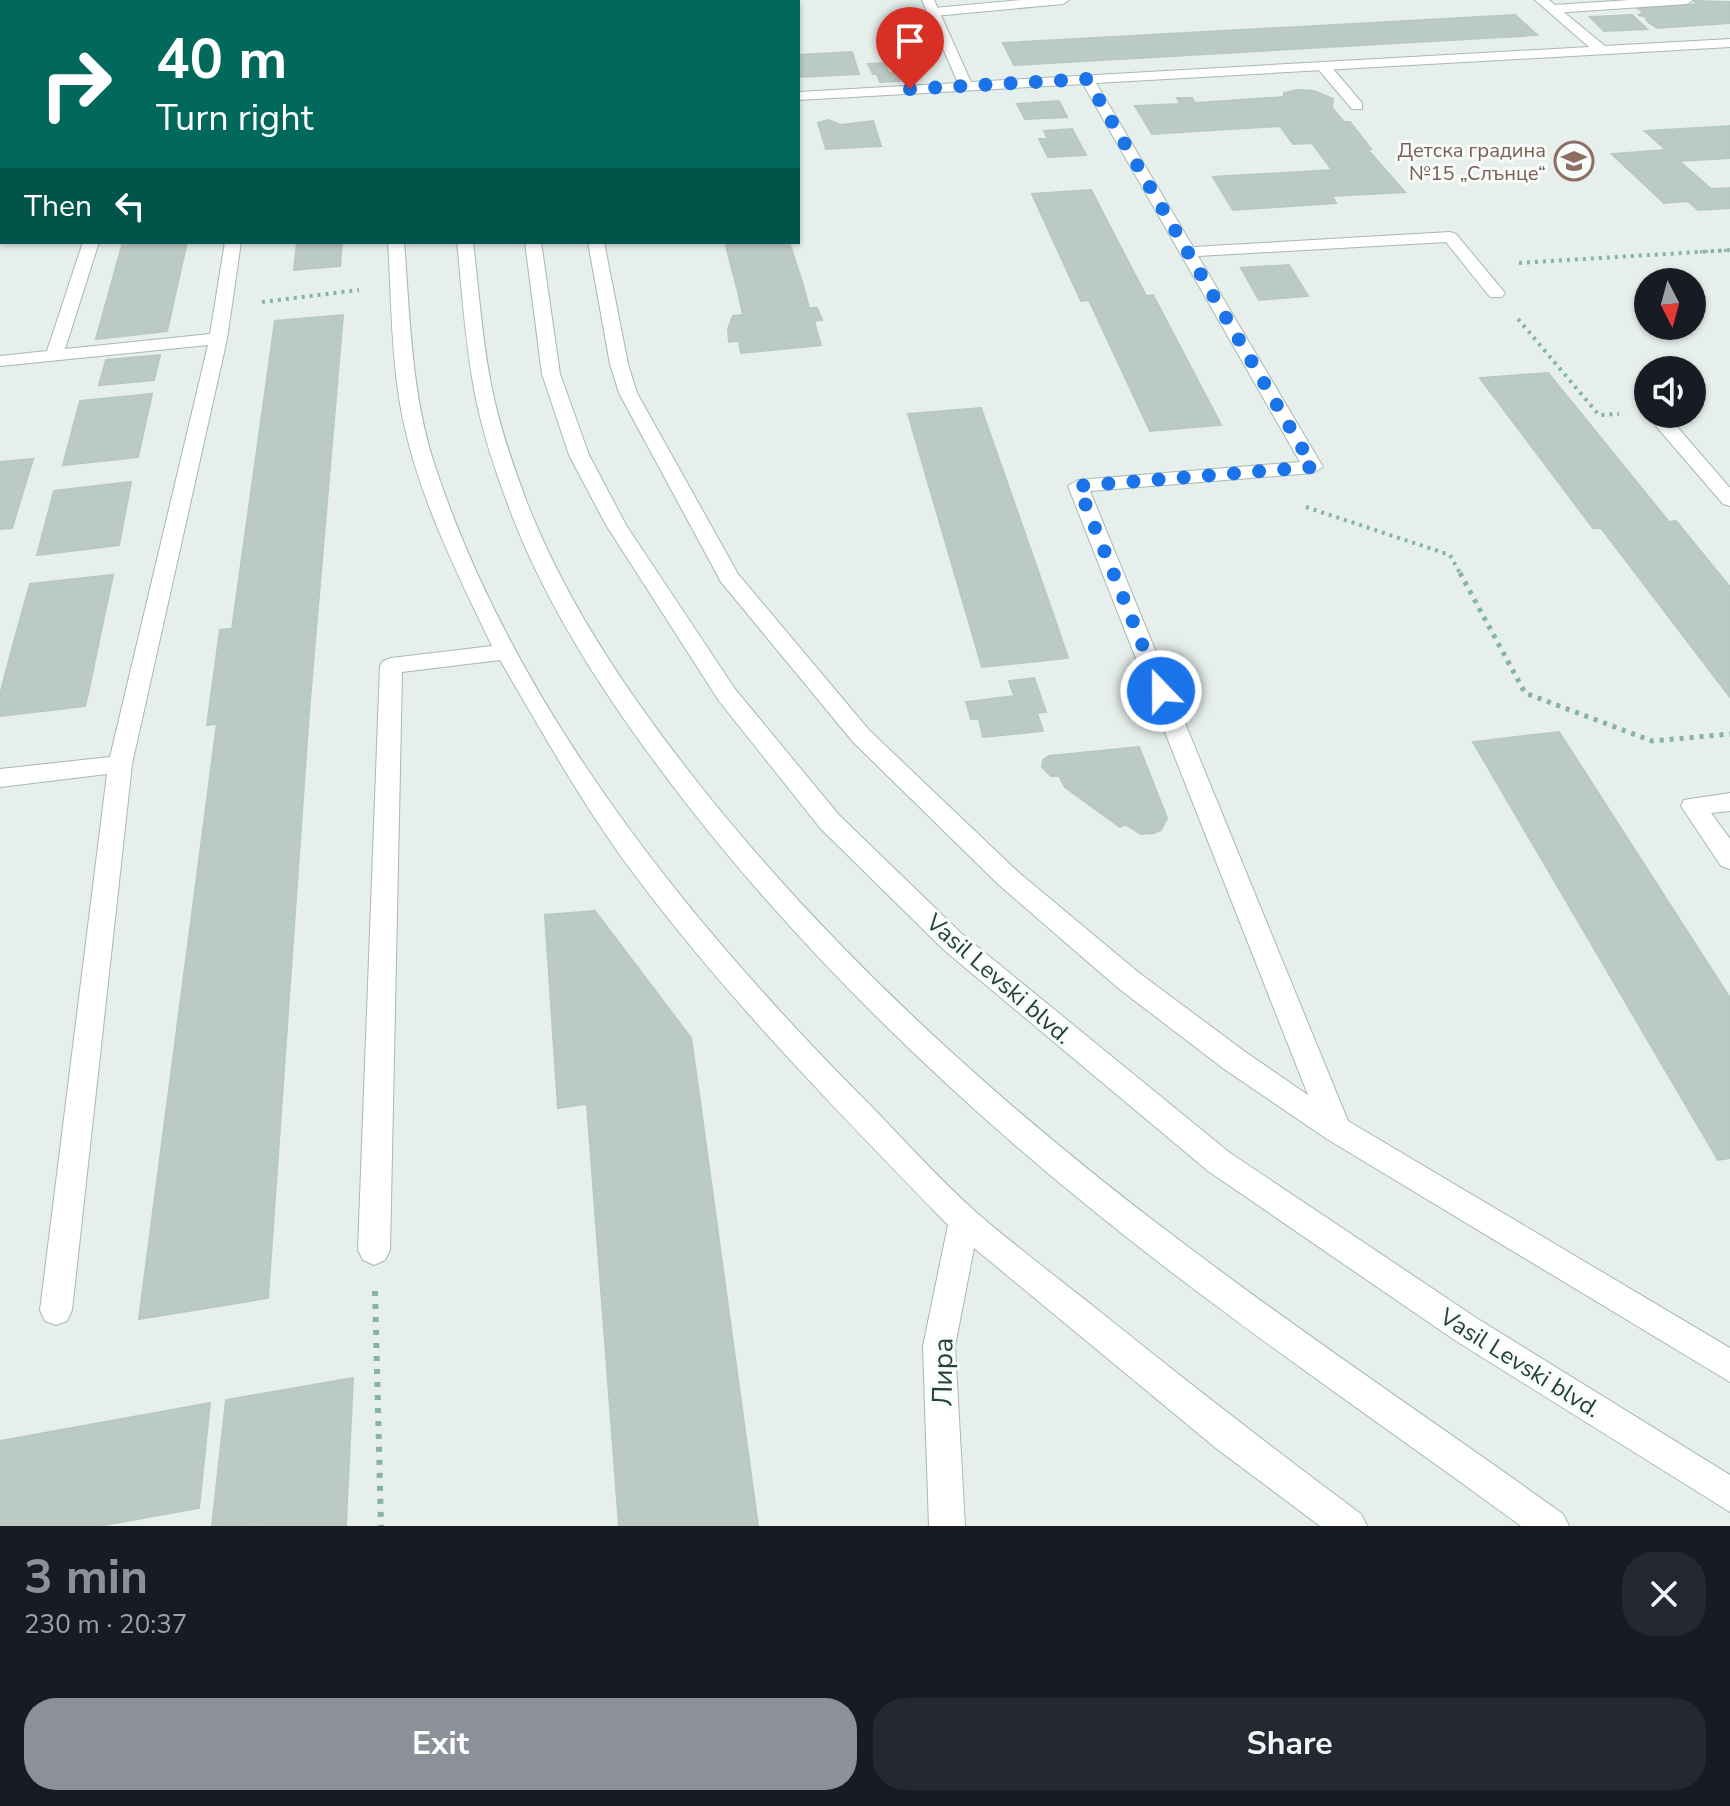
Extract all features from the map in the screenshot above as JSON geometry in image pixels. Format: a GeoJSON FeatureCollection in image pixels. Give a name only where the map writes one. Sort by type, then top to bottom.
{"type":"FeatureCollection","features":[{"type":"Feature","properties":{"kind":"street"},"geometry":{"type":"LineString","coordinates":[[442,0],[464,0]]}},
{"type":"Feature","properties":{"kind":"street"},"geometry":{"type":"LineString","coordinates":[[966,86],[931,6],[1063,0]]}},
{"type":"Feature","properties":{"kind":"street"},"geometry":{"type":"LineString","coordinates":[[1547,5],[1687,0]]}},
{"type":"Feature","properties":{"kind":"street"},"geometry":{"type":"LineString","coordinates":[[1547,5],[1601,50]]}},
{"type":"Feature","properties":{"kind":"street"},"geometry":{"type":"LineString","coordinates":[[800,96],[1730,43]]}},
{"type":"Feature","properties":{"kind":"street"},"geometry":{"type":"LineString","coordinates":[[1323,66],[1357,106]]}},
{"type":"Feature","properties":{"kind":"street"},"geometry":{"type":"LineString","coordinates":[[1087,79],[1313,467],[1078,486],[1337,1130]]}},
{"type":"Feature","properties":{"kind":"street"},"geometry":{"type":"LineString","coordinates":[[1185,252],[1450,237],[1496,293]]}},
{"type":"Feature","properties":{"kind":"street"},"geometry":{"type":"LineString","coordinates":[[54,356],[90,244]]}},
{"type":"Feature","properties":{"kind":"street"},"geometry":{"type":"LineString","coordinates":[[56,1310],[120,764],[218,339],[233,244]]}},
{"type":"Feature","properties":{"kind":"street"},"geometry":{"type":"LineString","coordinates":[[396,244],[406,384],[423,460],[457,552],[506,652],[591,794],[652,880],[806,1060],[964,1221],[1229,1437],[1349,1526]]}},
{"type":"Feature","properties":{"kind":"street"},"geometry":{"type":"LineString","coordinates":[[465,244],[483,388],[520,511],[556,585],[627,706],[723,835],[912,1031],[1004,1115],[1127,1219],[1256,1316],[1551,1526]]}},
{"type":"Feature","properties":{"kind":"street","name":"Vasil Levski blvd."},"geometry":{"type":"LineString","coordinates":[[533,244],[551,374],[579,455],[632,551],[727,695],[830,822],[953,942],[1219,1162],[1467,1330],[1730,1495]]}},
{"type":"Feature","properties":{"kind":"street"},"geometry":{"type":"LineString","coordinates":[[596,244],[619,364],[644,425],[729,577],[861,736],[918,794],[1128,980],[1234,1060],[1337,1130],[1730,1366]]}},
{"type":"Feature","properties":{"kind":"street"},"geometry":{"type":"LineString","coordinates":[[0,361],[218,339]]}},
{"type":"Feature","properties":{"kind":"street"},"geometry":{"type":"LineString","coordinates":[[1668,428],[1730,500]]}},
{"type":"Feature","properties":{"kind":"street"},"geometry":{"type":"LineString","coordinates":[[374,1250],[391,666],[506,652]]}},
{"type":"Feature","properties":{"kind":"street"},"geometry":{"type":"LineString","coordinates":[[0,778],[120,764]]}},
{"type":"Feature","properties":{"kind":"street"},"geometry":{"type":"LineString","coordinates":[[1730,802],[1693,806],[1730,859]]}},
{"type":"Feature","properties":{"kind":"street","name":"Лира"},"geometry":{"type":"LineString","coordinates":[[947,1526],[939,1346],[964,1221]]}},
{"type":"Feature","properties":{"kind":"path"},"geometry":{"type":"LineString","coordinates":[[1473,265],[1730,250]]}},
{"type":"Feature","properties":{"kind":"path"},"geometry":{"type":"LineString","coordinates":[[223,307],[400,285]]}},
{"type":"Feature","properties":{"kind":"path"},"geometry":{"type":"LineString","coordinates":[[1496,293],[1599,415],[1624,414]]}},
{"type":"Feature","properties":{"kind":"path"},"geometry":{"type":"LineString","coordinates":[[1301,505],[1450,555],[1525,693],[1652,741],[1730,734]]}},
{"type":"Feature","properties":{"kind":"path"},"geometry":{"type":"LineString","coordinates":[[374,1250],[381,1526]]}},
{"type":"Feature","properties":{"kind":"building"},"geometry":{"type":"Polygon","coordinates":[[[1694,1],[1730,2],[1730,23],[1657,28],[1646,20],[1647,17],[1639,15],[1643,12],[1637,8],[1673,3],[1677,6],[1698,4],[1694,1]]]}},
{"type":"Feature","properties":{"kind":"building"},"geometry":{"type":"Polygon","coordinates":[[[1515,15],[1537,35],[1014,65],[1003,43],[1515,15]]]}},
{"type":"Feature","properties":{"kind":"building"},"geometry":{"type":"Polygon","coordinates":[[[1632,15],[1647,29],[1604,31],[1590,17],[1632,15]]]}},
{"type":"Feature","properties":{"kind":"building"},"geometry":{"type":"Polygon","coordinates":[[[852,52],[859,74],[800,77],[800,55],[852,52]]]}},
{"type":"Feature","properties":{"kind":"building"},"geometry":{"type":"Polygon","coordinates":[[[885,63],[889,73],[873,74],[868,64],[885,63]]]}},
{"type":"Feature","properties":{"kind":"building"},"geometry":{"type":"Polygon","coordinates":[[[896,72],[900,81],[880,82],[877,74],[896,72]]]}},
{"type":"Feature","properties":{"kind":"building"},"geometry":{"type":"Polygon","coordinates":[[[1314,91],[1333,99],[1332,108],[1344,122],[1350,122],[1371,149],[1367,149],[1405,192],[1332,196],[1336,203],[1233,210],[1213,177],[1332,170],[1312,143],[1293,144],[1280,126],[1152,134],[1135,106],[1180,104],[1177,98],[1192,98],[1195,103],[1284,97],[1284,93],[1314,91]]]}},
{"type":"Feature","properties":{"kind":"building"},"geometry":{"type":"Polygon","coordinates":[[[1059,101],[1067,117],[1025,119],[1017,104],[1059,101]]]}},
{"type":"Feature","properties":{"kind":"building"},"geometry":{"type":"Polygon","coordinates":[[[828,120],[841,125],[873,121],[881,146],[826,149],[818,123],[828,120]]]}},
{"type":"Feature","properties":{"kind":"building"},"geometry":{"type":"Polygon","coordinates":[[[1730,126],[1730,158],[1679,161],[1711,189],[1730,188],[1730,208],[1698,210],[1688,201],[1664,203],[1612,154],[1666,150],[1645,131],[1730,126]]]}},
{"type":"Feature","properties":{"kind":"building"},"geometry":{"type":"Polygon","coordinates":[[[1072,129],[1086,155],[1048,157],[1039,139],[1048,139],[1044,131],[1072,129]]]}},
{"type":"Feature","properties":{"kind":"building"},"geometry":{"type":"Polygon","coordinates":[[[1091,190],[1146,296],[1153,295],[1221,425],[1150,431],[1089,300],[1081,301],[1032,194],[1091,190]]]}},
{"type":"Feature","properties":{"kind":"building"},"geometry":{"type":"Polygon","coordinates":[[[122,244],[187,244],[167,331],[96,339],[122,244]]]}},
{"type":"Feature","properties":{"kind":"building"},"geometry":{"type":"Polygon","coordinates":[[[297,244],[342,244],[340,266],[294,270],[297,244]]]}},
{"type":"Feature","properties":{"kind":"building"},"geometry":{"type":"Polygon","coordinates":[[[726,244],[790,244],[803,285],[738,292],[726,244]]]}},
{"type":"Feature","properties":{"kind":"building"},"geometry":{"type":"Polygon","coordinates":[[[1289,265],[1308,296],[1259,300],[1241,268],[1289,265]]]}},
{"type":"Feature","properties":{"kind":"building"},"geometry":{"type":"Polygon","coordinates":[[[803,285],[809,308],[817,308],[822,320],[814,321],[821,345],[741,353],[739,341],[729,342],[728,329],[733,316],[743,315],[738,292],[803,285]]]}},
{"type":"Feature","properties":{"kind":"building"},"geometry":{"type":"Polygon","coordinates":[[[343,315],[317,618],[232,629],[275,321],[343,315]]]}},
{"type":"Feature","properties":{"kind":"building"},"geometry":{"type":"Polygon","coordinates":[[[160,355],[154,380],[99,385],[106,360],[160,355]]]}},
{"type":"Feature","properties":{"kind":"building"},"geometry":{"type":"Polygon","coordinates":[[[1548,373],[1669,522],[1676,521],[1730,587],[1730,697],[1601,528],[1593,528],[1480,378],[1548,373]]]}},
{"type":"Feature","properties":{"kind":"building"},"geometry":{"type":"Polygon","coordinates":[[[152,394],[138,457],[63,465],[80,401],[152,394]]]}},
{"type":"Feature","properties":{"kind":"building"},"geometry":{"type":"Polygon","coordinates":[[[981,408],[1068,658],[982,667],[908,414],[981,408]]]}},
{"type":"Feature","properties":{"kind":"building"},"geometry":{"type":"Polygon","coordinates":[[[33,459],[12,528],[0,529],[0,462],[33,459]]]}},
{"type":"Feature","properties":{"kind":"building"},"geometry":{"type":"Polygon","coordinates":[[[131,482],[119,545],[37,555],[54,491],[131,482]]]}},
{"type":"Feature","properties":{"kind":"building"},"geometry":{"type":"Polygon","coordinates":[[[113,575],[104,617],[18,627],[30,584],[113,575]]]}},
{"type":"Feature","properties":{"kind":"building"},"geometry":{"type":"Polygon","coordinates":[[[104,617],[95,660],[6,671],[18,627],[104,617]]]}},
{"type":"Feature","properties":{"kind":"building"},"geometry":{"type":"Polygon","coordinates":[[[317,618],[309,712],[207,725],[220,630],[317,618]]]}},
{"type":"Feature","properties":{"kind":"building"},"geometry":{"type":"Polygon","coordinates":[[[95,660],[88,694],[54,698],[62,664],[95,660]]]}},
{"type":"Feature","properties":{"kind":"building"},"geometry":{"type":"Polygon","coordinates":[[[62,664],[54,698],[88,694],[85,706],[0,716],[0,695],[6,671],[62,664]]]}},
{"type":"Feature","properties":{"kind":"building"},"geometry":{"type":"Polygon","coordinates":[[[1034,678],[1046,712],[1037,713],[1043,731],[983,737],[979,719],[971,719],[966,702],[1014,696],[1009,681],[1034,678]]]}},
{"type":"Feature","properties":{"kind":"building"},"geometry":{"type":"Polygon","coordinates":[[[309,712],[268,1298],[139,1319],[217,723],[309,712]]]}},
{"type":"Feature","properties":{"kind":"building"},"geometry":{"type":"Polygon","coordinates":[[[1559,732],[1730,998],[1730,1158],[1718,1160],[1473,742],[1559,732]]]}},
{"type":"Feature","properties":{"kind":"building"},"geometry":{"type":"Polygon","coordinates":[[[1139,747],[1167,818],[1161,830],[1154,833],[1141,834],[1125,824],[1120,827],[1065,787],[1059,776],[1051,776],[1042,767],[1043,760],[1049,756],[1139,747]]]}},
{"type":"Feature","properties":{"kind":"building"},"geometry":{"type":"Polygon","coordinates":[[[595,911],[691,1038],[698,1087],[558,1108],[545,915],[595,911]]]}},
{"type":"Feature","properties":{"kind":"building"},"geometry":{"type":"Polygon","coordinates":[[[698,1087],[758,1526],[619,1526],[587,1105],[698,1087]]]}},
{"type":"Feature","properties":{"kind":"building"},"geometry":{"type":"Polygon","coordinates":[[[353,1378],[347,1502],[230,1526],[212,1526],[226,1400],[353,1378]]]}},
{"type":"Feature","properties":{"kind":"building"},"geometry":{"type":"Polygon","coordinates":[[[210,1403],[199,1508],[99,1526],[0,1526],[0,1441],[210,1403]]]}},
{"type":"Feature","properties":{"kind":"building"},"geometry":{"type":"Polygon","coordinates":[[[347,1502],[346,1526],[230,1526],[347,1502]]]}},
{"type":"Feature","properties":{"kind":"place","name":"Детска градина №15 „Слънце“"},"geometry":{"type":"Point","coordinates":[1574,161]}},
{"type":"Feature","properties":{"kind":"route"},"geometry":{"type":"LineString","coordinates":[[910,89],[1087,79],[1313,467],[1078,486],[1161,691]]}}]}
